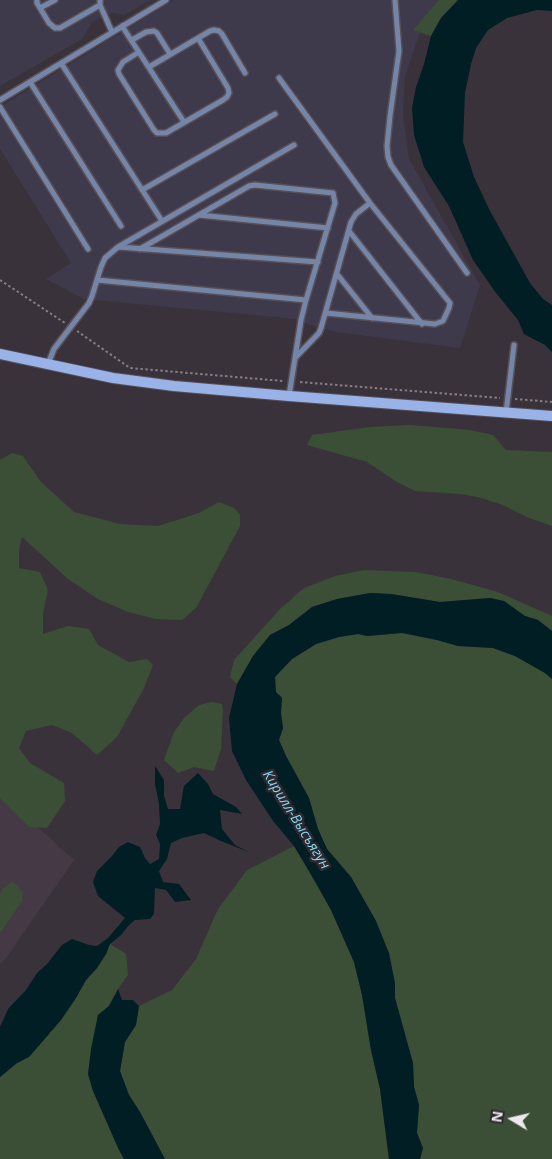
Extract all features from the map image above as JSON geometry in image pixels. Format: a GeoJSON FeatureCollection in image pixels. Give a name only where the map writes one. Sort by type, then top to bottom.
{"type":"FeatureCollection","features":[{"type":"Feature","properties":{"kind":"street"},"geometry":{"type":"LineString","coordinates":[[0,354],[47,365],[141,382],[289,396],[552,416]]}},
{"type":"Feature","properties":{"kind":"lane"},"geometry":{"type":"LineString","coordinates":[[37,0],[49,23],[55,28],[60,28],[100,2],[112,32]]}},
{"type":"Feature","properties":{"kind":"lane"},"geometry":{"type":"LineString","coordinates":[[40,8],[55,0]]}},
{"type":"Feature","properties":{"kind":"lane"},"geometry":{"type":"LineString","coordinates":[[0,100],[166,0]]}},
{"type":"Feature","properties":{"kind":"lane"},"geometry":{"type":"LineString","coordinates":[[395,0],[399,51],[387,146],[388,157],[391,165],[467,273]]}},
{"type":"Feature","properties":{"kind":"lane"},"geometry":{"type":"LineString","coordinates":[[122,26],[184,122]]}},
{"type":"Feature","properties":{"kind":"lane"},"geometry":{"type":"LineString","coordinates":[[132,40],[146,32],[154,31],[170,54]]}},
{"type":"Feature","properties":{"kind":"lane"},"geometry":{"type":"LineString","coordinates":[[149,67],[210,31],[219,31],[245,73]]}},
{"type":"Feature","properties":{"kind":"lane"},"geometry":{"type":"LineString","coordinates":[[139,52],[123,62],[118,70],[119,74],[154,130],[157,133],[166,133],[223,100],[229,94],[228,88],[198,38]]}},
{"type":"Feature","properties":{"kind":"lane"},"geometry":{"type":"LineString","coordinates":[[61,63],[162,221]]}},
{"type":"Feature","properties":{"kind":"lane"},"geometry":{"type":"LineString","coordinates":[[279,78],[370,203],[450,303],[443,321],[435,324],[326,313]]}},
{"type":"Feature","properties":{"kind":"lane"},"geometry":{"type":"LineString","coordinates":[[30,82],[121,226]]}},
{"type":"Feature","properties":{"kind":"lane"},"geometry":{"type":"LineString","coordinates":[[0,107],[88,249]]}},
{"type":"Feature","properties":{"kind":"lane"},"geometry":{"type":"LineString","coordinates":[[142,190],[275,114]]}},
{"type":"Feature","properties":{"kind":"lane"},"geometry":{"type":"LineString","coordinates":[[47,365],[54,348],[89,303],[105,258],[118,247],[294,145]]}},
{"type":"Feature","properties":{"kind":"lane"},"geometry":{"type":"LineString","coordinates":[[140,249],[245,188],[255,185],[333,193],[335,203],[301,320],[289,396]]}},
{"type":"Feature","properties":{"kind":"lane"},"geometry":{"type":"LineString","coordinates":[[295,358],[318,333],[326,313],[351,222],[356,214],[370,203]]}},
{"type":"Feature","properties":{"kind":"lane"},"geometry":{"type":"LineString","coordinates":[[198,215],[328,228]]}},
{"type":"Feature","properties":{"kind":"lane"},"geometry":{"type":"LineString","coordinates":[[349,231],[422,324]]}},
{"type":"Feature","properties":{"kind":"lane"},"geometry":{"type":"LineString","coordinates":[[118,247],[318,262]]}},
{"type":"Feature","properties":{"kind":"lane"},"geometry":{"type":"LineString","coordinates":[[337,274],[372,318]]}},
{"type":"Feature","properties":{"kind":"lane"},"geometry":{"type":"LineString","coordinates":[[97,280],[306,300]]}},
{"type":"Feature","properties":{"kind":"lane"},"geometry":{"type":"LineString","coordinates":[[506,413],[514,345]]}},
{"type":"Feature","properties":{"kind":"path"},"geometry":{"type":"LineString","coordinates":[[0,280],[130,368],[552,402]]}},
{"type":"Feature","properties":{"kind":"shaded area"},"geometry":{"type":"Polygon","coordinates":[[[0,0],[151,0],[124,15],[113,13],[92,22],[82,39],[0,86],[0,0]]]}},
{"type":"Feature","properties":{"kind":"shaded area"},"geometry":{"type":"Polygon","coordinates":[[[174,0],[439,0],[419,35],[405,76],[403,115],[409,159],[480,285],[460,348],[336,332],[296,319],[84,299],[46,279],[71,263],[0,149],[0,107],[174,0]]]}},
{"type":"Feature","properties":{"kind":"shaded area"},"geometry":{"type":"Polygon","coordinates":[[[0,793],[74,860],[0,964],[0,793]]]}},
{"type":"Feature","properties":{"kind":"green space"},"geometry":{"type":"Polygon","coordinates":[[[439,0],[458,0],[441,18],[431,36],[413,30],[439,0]]]}},
{"type":"Feature","properties":{"kind":"green space"},"geometry":{"type":"Polygon","coordinates":[[[410,425],[470,430],[493,435],[506,450],[552,452],[552,526],[529,518],[503,505],[478,497],[415,491],[397,482],[367,462],[307,445],[312,435],[370,427],[410,425]]]}},
{"type":"Feature","properties":{"kind":"green space"},"geometry":{"type":"Polygon","coordinates":[[[12,453],[23,456],[40,481],[74,512],[120,524],[158,526],[199,513],[219,502],[234,508],[240,514],[240,526],[196,608],[182,620],[156,619],[128,612],[98,599],[68,579],[22,537],[19,550],[19,568],[40,572],[48,590],[43,613],[43,634],[68,626],[89,629],[98,645],[129,662],[147,659],[153,665],[144,688],[117,737],[97,755],[72,733],[52,725],[26,731],[19,748],[30,763],[64,783],[65,801],[47,828],[29,827],[0,798],[0,460],[12,453]]]}},
{"type":"Feature","properties":{"kind":"green space"},"geometry":{"type":"Polygon","coordinates":[[[364,570],[416,572],[498,592],[552,616],[552,631],[538,620],[525,616],[504,601],[490,598],[440,602],[391,594],[370,593],[337,599],[312,607],[289,625],[270,635],[253,656],[237,684],[230,677],[234,660],[281,608],[304,588],[335,576],[364,570]]]}},
{"type":"Feature","properties":{"kind":"green space"},"geometry":{"type":"Polygon","coordinates":[[[403,633],[458,646],[493,648],[515,656],[552,679],[552,1159],[420,1159],[423,1148],[417,1133],[419,1105],[414,1087],[413,1063],[395,998],[395,983],[376,921],[351,877],[327,849],[318,829],[309,798],[279,740],[283,728],[282,698],[276,692],[275,677],[292,659],[316,644],[339,637],[358,634],[367,636],[403,633]]]}},
{"type":"Feature","properties":{"kind":"green space"},"geometry":{"type":"Polygon","coordinates":[[[212,702],[222,704],[223,710],[221,749],[214,771],[194,767],[178,773],[164,760],[174,732],[184,718],[199,705],[212,702]]]}},
{"type":"Feature","properties":{"kind":"green space"},"geometry":{"type":"Polygon","coordinates":[[[294,846],[331,910],[354,962],[380,1089],[389,1159],[165,1159],[129,1095],[120,1071],[125,1042],[136,1025],[139,1006],[172,990],[196,959],[218,909],[247,870],[294,846]]]}},
{"type":"Feature","properties":{"kind":"green space"},"geometry":{"type":"Polygon","coordinates":[[[11,882],[17,885],[23,892],[22,901],[0,933],[0,895],[2,889],[11,882]]]}},
{"type":"Feature","properties":{"kind":"green space"},"geometry":{"type":"Polygon","coordinates":[[[110,944],[126,954],[128,975],[109,1006],[98,1015],[88,1074],[93,1091],[124,1159],[0,1159],[0,1077],[17,1063],[29,1057],[61,1020],[86,980],[97,968],[110,944]]]}},
{"type":"Feature","properties":{"kind":"water"},"geometry":{"type":"Polygon","coordinates":[[[458,0],[552,0],[552,11],[537,10],[507,18],[488,30],[476,48],[465,93],[463,142],[474,177],[489,209],[530,283],[543,299],[552,305],[552,352],[545,345],[524,334],[518,320],[473,260],[449,206],[424,167],[414,135],[412,108],[431,36],[441,18],[458,0]]]}},
{"type":"Feature","properties":{"kind":"water","name":"Кирилл-Высъягун"},"geometry":{"type":"Polygon","coordinates":[[[370,593],[391,594],[440,602],[490,598],[504,601],[525,616],[538,620],[552,631],[552,679],[515,656],[493,648],[458,646],[402,633],[367,636],[358,634],[316,644],[292,659],[275,677],[276,692],[282,698],[283,728],[279,740],[309,798],[318,829],[327,849],[351,877],[376,921],[389,953],[395,983],[395,998],[413,1063],[414,1087],[419,1105],[417,1133],[423,1148],[420,1159],[389,1159],[380,1089],[354,962],[331,910],[312,876],[294,846],[273,821],[246,780],[232,751],[229,718],[237,684],[253,656],[270,635],[289,625],[312,607],[337,599],[370,593]]]}},
{"type":"Feature","properties":{"kind":"water"},"geometry":{"type":"Polygon","coordinates":[[[155,766],[164,780],[164,796],[168,809],[180,809],[184,786],[198,773],[208,784],[213,794],[236,807],[242,814],[220,810],[222,829],[235,845],[249,852],[204,833],[182,838],[171,843],[167,859],[159,871],[163,882],[179,884],[191,900],[175,902],[166,890],[155,888],[154,914],[150,919],[135,920],[110,944],[97,968],[86,980],[61,1020],[29,1057],[17,1063],[0,1077],[0,1027],[8,1009],[26,990],[37,973],[62,945],[72,939],[97,946],[108,938],[125,918],[98,896],[93,882],[97,871],[119,847],[128,842],[140,847],[150,864],[159,859],[160,844],[156,835],[160,824],[155,784],[155,766]]]}},
{"type":"Feature","properties":{"kind":"water"},"geometry":{"type":"Polygon","coordinates":[[[118,989],[122,1000],[133,1000],[139,1006],[136,1025],[125,1042],[120,1071],[129,1095],[165,1159],[124,1159],[93,1091],[88,1074],[98,1015],[109,1006],[118,989]]]}}]}
